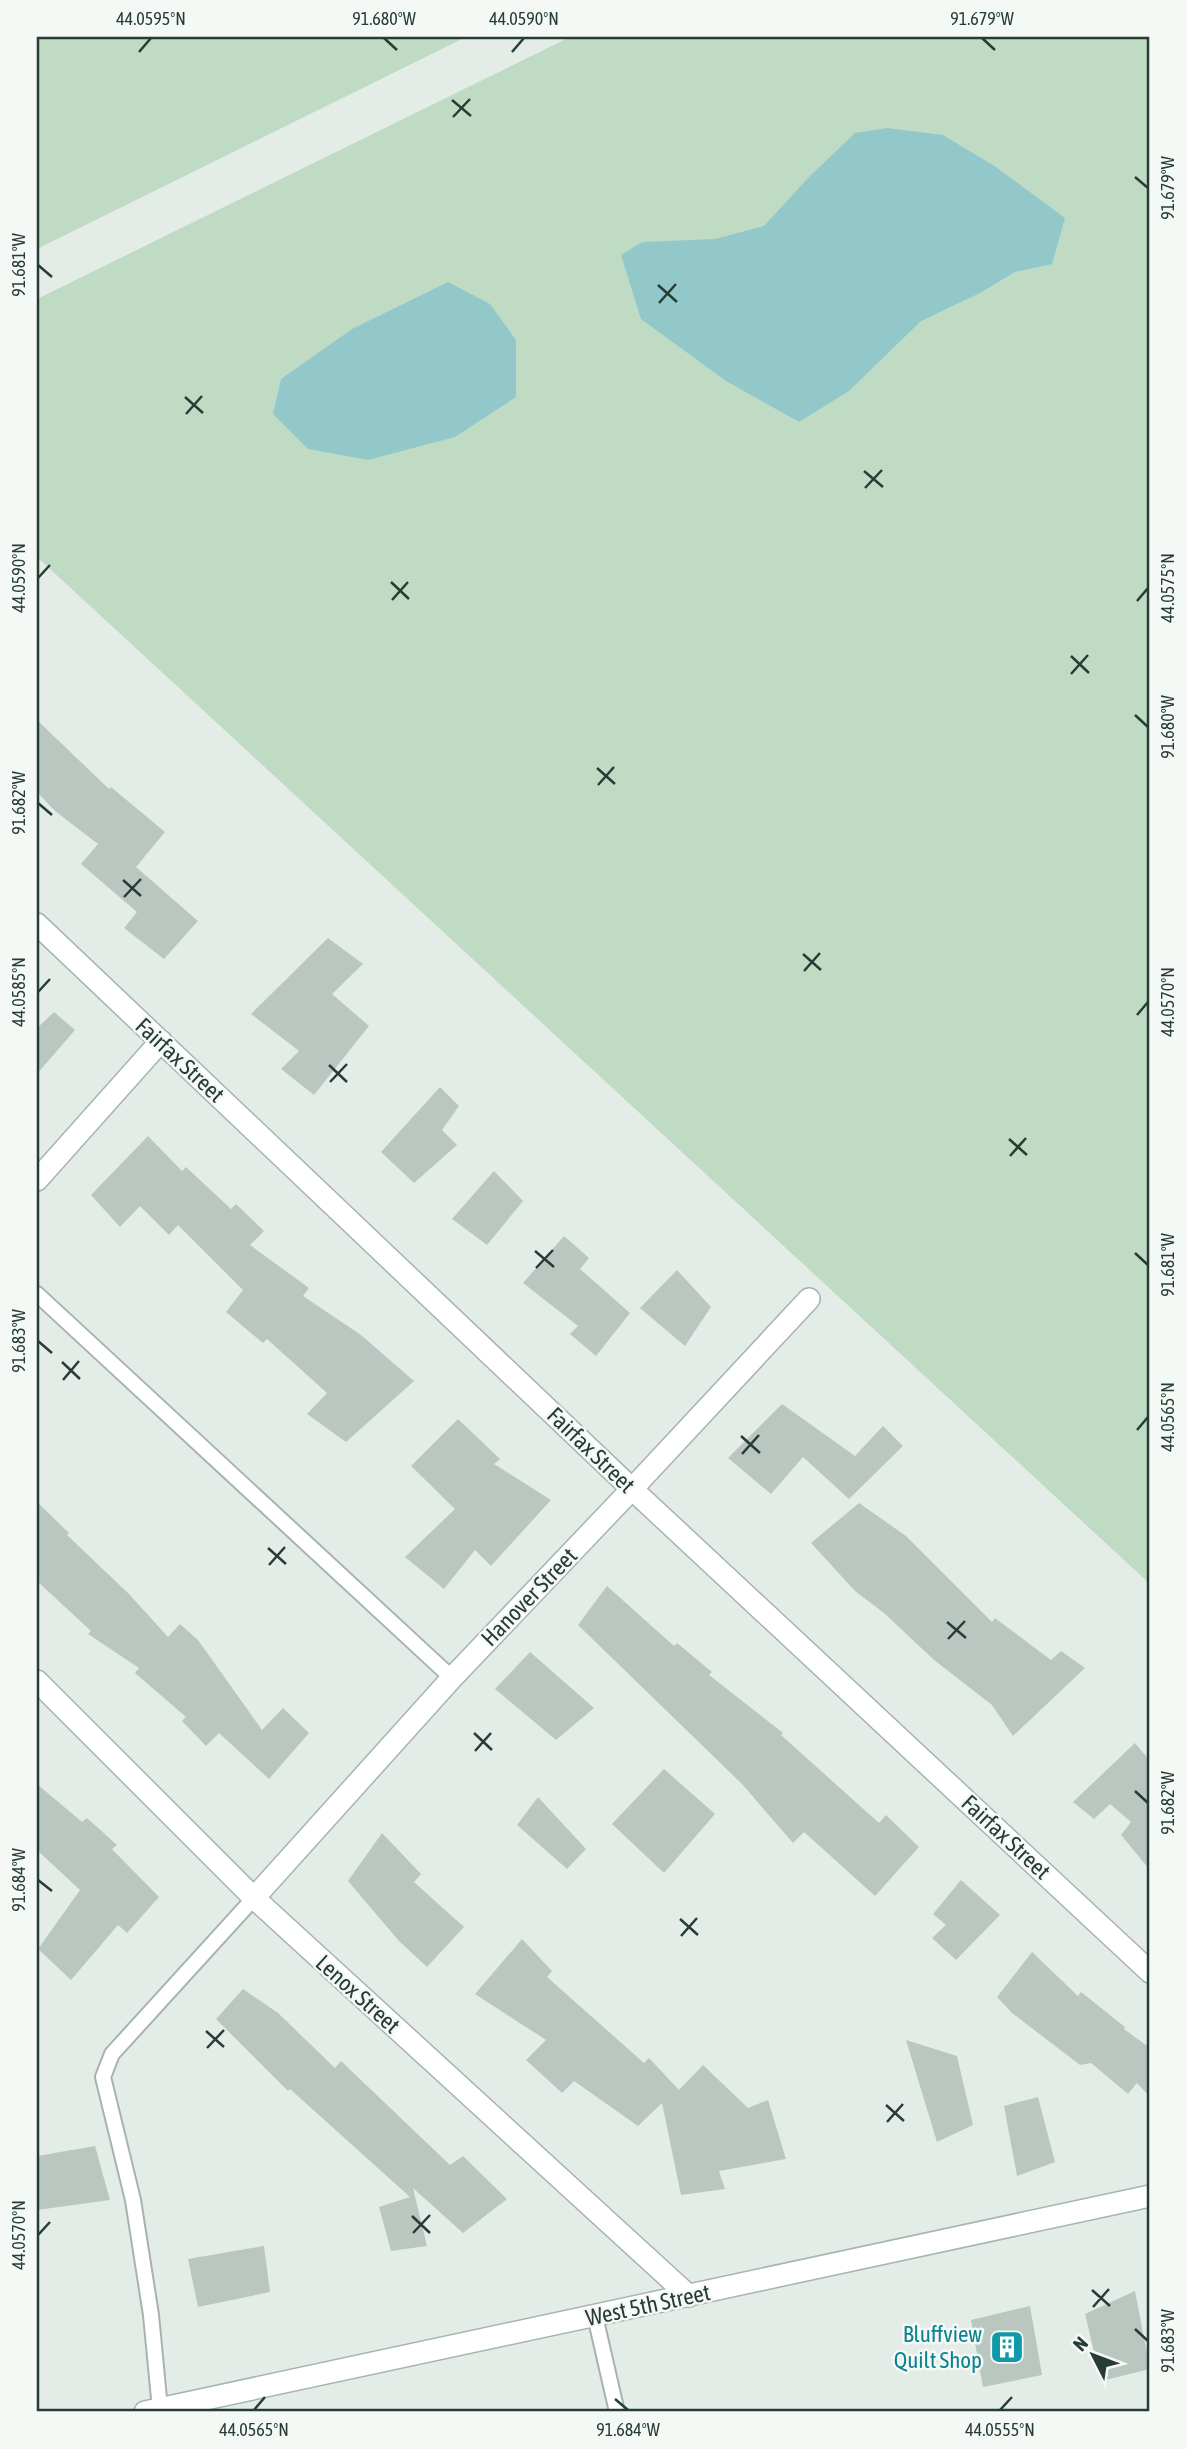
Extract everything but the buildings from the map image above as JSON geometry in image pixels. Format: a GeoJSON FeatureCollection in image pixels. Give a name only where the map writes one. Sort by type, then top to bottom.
{"type":"FeatureCollection","features":[{"type":"Feature","properties":{"kind":"street","name":"Fairfax Street"},"geometry":{"type":"LineString","coordinates":[[37,924],[632,1489],[1150,1972]]}},
{"type":"Feature","properties":{"kind":"street"},"geometry":{"type":"LineString","coordinates":[[37,1180],[161,1041]]}},
{"type":"Feature","properties":{"kind":"street","name":"Hanover Street"},"geometry":{"type":"LineString","coordinates":[[254,1898],[452,1678],[809,1299]]}},
{"type":"Feature","properties":{"kind":"street","name":"Lenox Street"},"geometry":{"type":"LineString","coordinates":[[37,1681],[254,1898],[689,2296]]}},
{"type":"Feature","properties":{"kind":"street","name":"West 5th Street"},"geometry":{"type":"LineString","coordinates":[[153,2411],[1150,2196]]}},
{"type":"Feature","properties":{"kind":"lane"},"geometry":{"type":"LineString","coordinates":[[37,1294],[452,1678]]}},
{"type":"Feature","properties":{"kind":"lane"},"geometry":{"type":"LineString","coordinates":[[153,2411],[151,2315],[133,2200],[103,2077],[112,2054],[254,1898]]}},
{"type":"Feature","properties":{"kind":"lane"},"geometry":{"type":"LineString","coordinates":[[595,2316],[617,2412]]}},
{"type":"Feature","properties":{"kind":"green space"},"geometry":{"type":"Polygon","coordinates":[[[37,37],[466,37],[37,249],[37,37]]]}},
{"type":"Feature","properties":{"kind":"green space"},"geometry":{"type":"Polygon","coordinates":[[[570,37],[1150,37],[1150,1584],[37,557],[37,299],[570,37]]]}},
{"type":"Feature","properties":{"kind":"water"},"geometry":{"type":"Polygon","coordinates":[[[887,128],[943,135],[996,167],[1065,218],[1052,264],[1015,272],[980,293],[921,321],[849,391],[799,422],[726,381],[641,319],[621,255],[642,242],[715,239],[764,226],[809,177],[855,133],[887,128]]]}},
{"type":"Feature","properties":{"kind":"water"},"geometry":{"type":"Polygon","coordinates":[[[448,282],[490,304],[516,340],[516,397],[455,437],[368,460],[308,449],[273,414],[281,379],[352,329],[448,282]]]}},
{"type":"Feature","properties":{"kind":"place","name":"Bluffview Quilt Shop"},"geometry":{"type":"Point","coordinates":[1007,2347]}}]}
